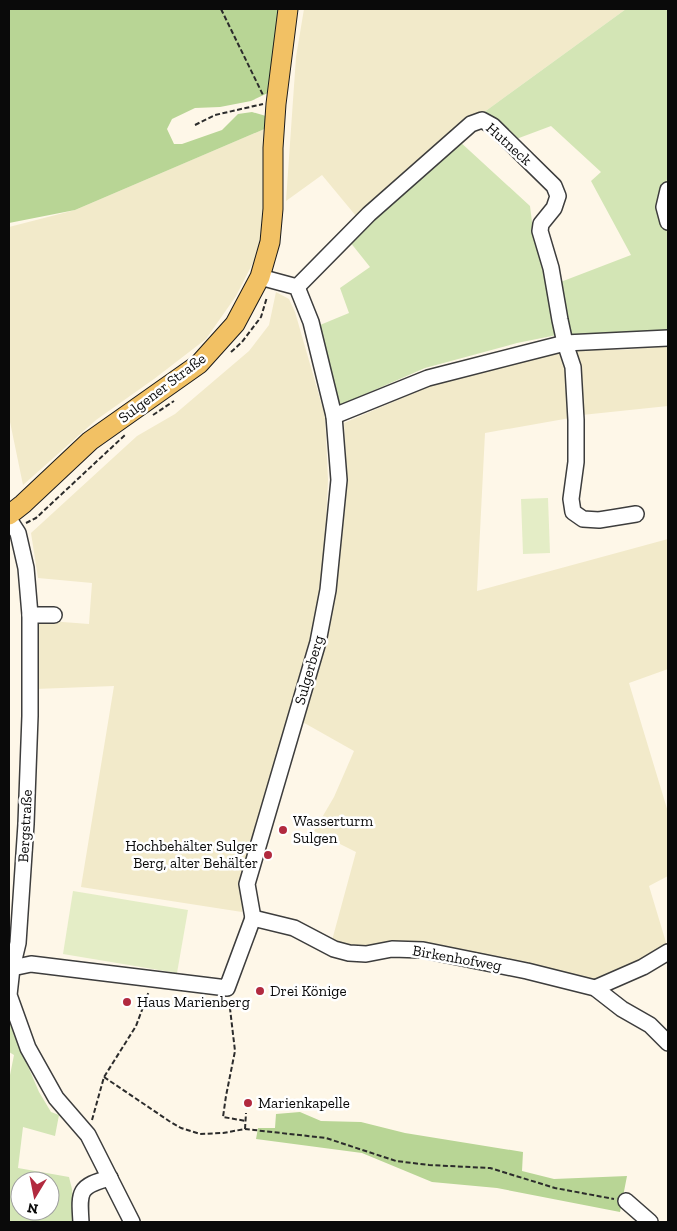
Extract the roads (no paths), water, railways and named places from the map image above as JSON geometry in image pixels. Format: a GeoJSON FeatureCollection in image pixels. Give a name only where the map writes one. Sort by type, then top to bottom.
{"type":"FeatureCollection","features":[{"type":"Feature","properties":{"kind":"main road","name":"Sulgener Straße"},"geometry":{"type":"LineString","coordinates":[[13,511],[90,441],[198,364],[235,324],[260,276],[270,242],[273,209],[273,148],[276,104],[288,9]]}},
{"type":"Feature","properties":{"kind":"street","name":"Hutneck"},"geometry":{"type":"LineString","coordinates":[[296,287],[369,214],[472,124],[482,120],[492,126],[554,186],[558,196],[554,208],[541,224],[540,231],[552,268],[564,342],[573,368],[576,420],[576,462],[571,499],[573,512],[583,519],[599,520],[636,514]]}},
{"type":"Feature","properties":{"kind":"street"},"geometry":{"type":"LineString","coordinates":[[668,190],[664,207],[668,222]]}},
{"type":"Feature","properties":{"kind":"street"},"geometry":{"type":"LineString","coordinates":[[260,276],[296,287],[311,322],[334,416],[428,378],[564,342],[668,338]]}},
{"type":"Feature","properties":{"kind":"street","name":"Sulgerberg"},"geometry":{"type":"LineString","coordinates":[[253,918],[247,884],[318,642],[328,590],[339,480],[334,416]]}},
{"type":"Feature","properties":{"kind":"street","name":"Bergstraße"},"geometry":{"type":"LineString","coordinates":[[13,511],[26,568],[30,614],[30,716],[26,824],[18,943],[10,967],[9,995],[28,1048],[56,1098],[88,1135],[132,1222]]}},
{"type":"Feature","properties":{"kind":"street"},"geometry":{"type":"LineString","coordinates":[[30,614],[54,615]]}},
{"type":"Feature","properties":{"kind":"street"},"geometry":{"type":"LineString","coordinates":[[10,967],[31,964],[227,988],[253,918]]}},
{"type":"Feature","properties":{"kind":"street","name":"Birkenhofweg"},"geometry":{"type":"LineString","coordinates":[[253,918],[294,928],[334,950],[366,954],[392,949],[423,950],[527,971],[595,988],[622,1009],[650,1025],[668,1043]]}},
{"type":"Feature","properties":{"kind":"street"},"geometry":{"type":"LineString","coordinates":[[595,988],[643,967],[668,952]]}},
{"type":"Feature","properties":{"kind":"street"},"geometry":{"type":"LineString","coordinates":[[81,1222],[80,1198],[83,1190],[94,1182],[110,1178]]}},
{"type":"Feature","properties":{"kind":"street"},"geometry":{"type":"LineString","coordinates":[[626,1201],[650,1222]]}},
{"type":"Feature","properties":{"kind":"place","name":"Wasserturm Sulgen"},"geometry":{"type":"Point","coordinates":[283,830]}},
{"type":"Feature","properties":{"kind":"place","name":"Hochbehälter Sulger Berg, alter Behälter"},"geometry":{"type":"Point","coordinates":[268,855]}},
{"type":"Feature","properties":{"kind":"place","name":"Drei Könige"},"geometry":{"type":"Point","coordinates":[260,991]}},
{"type":"Feature","properties":{"kind":"place","name":"Haus Marienberg"},"geometry":{"type":"Point","coordinates":[127,1002]}},
{"type":"Feature","properties":{"kind":"place","name":"Marienkapelle"},"geometry":{"type":"Point","coordinates":[248,1103]}}]}
